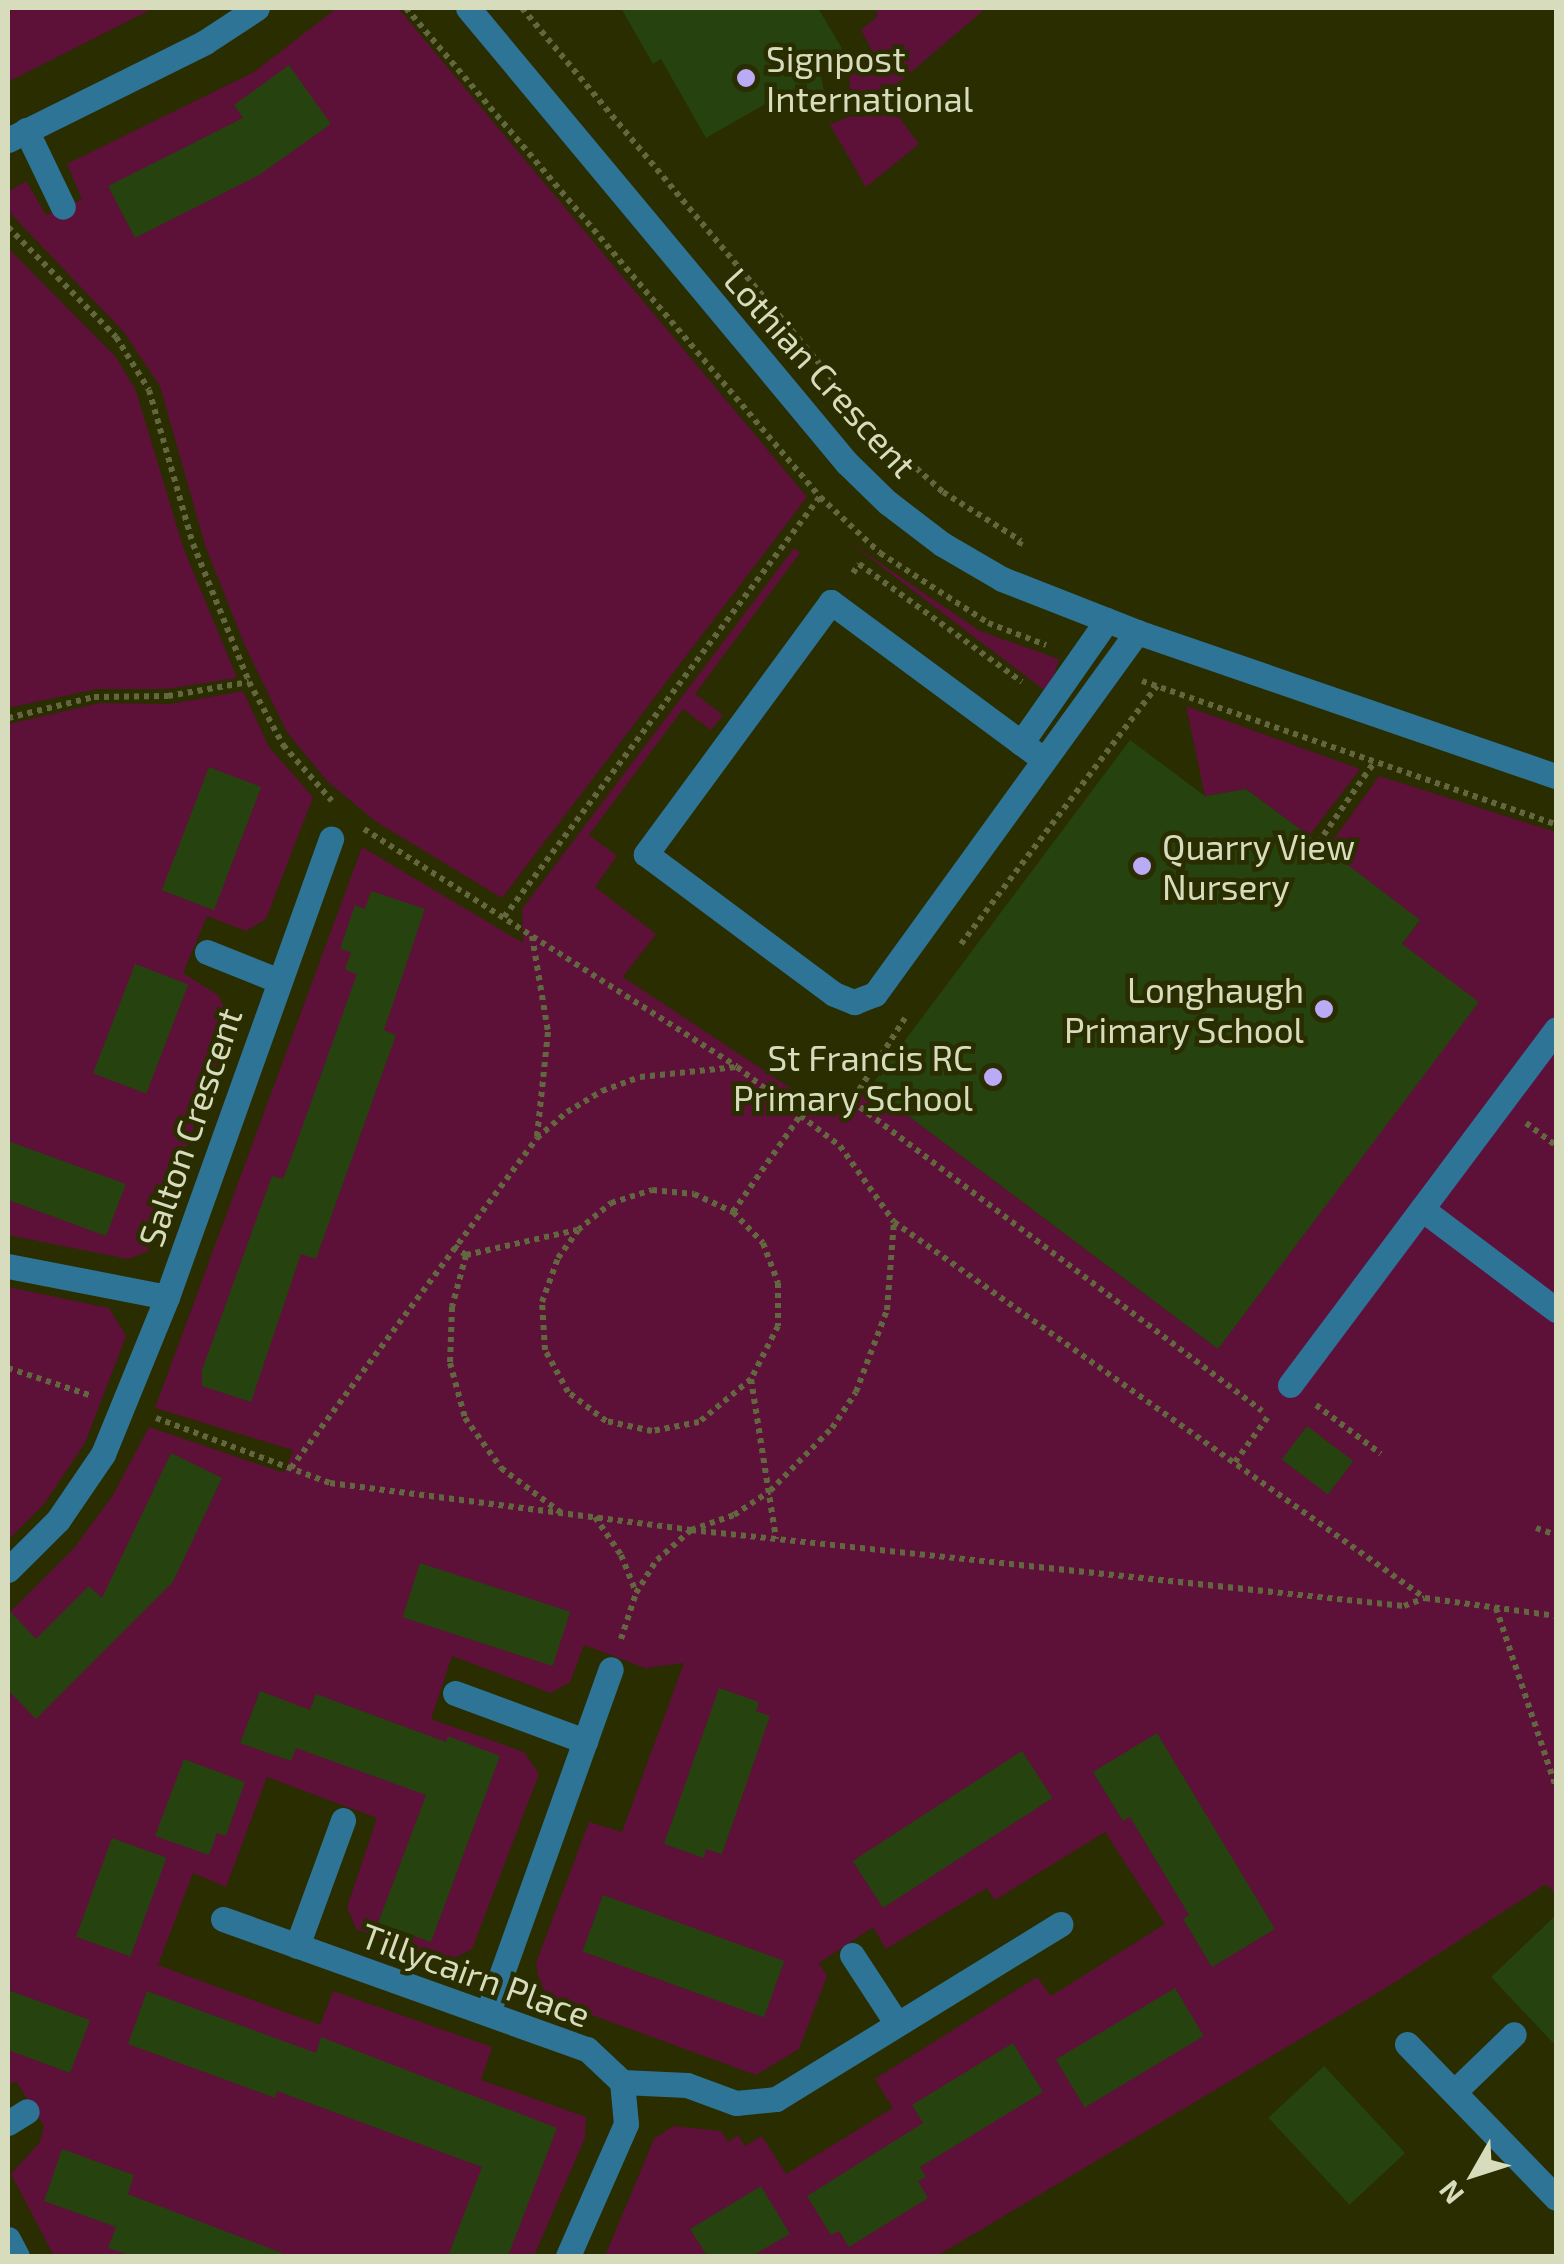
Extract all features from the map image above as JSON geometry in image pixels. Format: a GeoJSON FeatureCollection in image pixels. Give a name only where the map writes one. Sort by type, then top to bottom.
{"type":"FeatureCollection","features":[{"type":"Feature","properties":{"kind":"street"},"geometry":{"type":"LineString","coordinates":[[63,207],[17,135],[205,42],[257,8]]}},
{"type":"Feature","properties":{"kind":"street","name":"Lothian Crescent"},"geometry":{"type":"LineString","coordinates":[[468,8],[848,463],[886,502],[942,544],[1002,578],[1137,632],[1556,776]]}},
{"type":"Feature","properties":{"kind":"street"},"geometry":{"type":"LineString","coordinates":[[1044,760],[831,602],[646,854],[834,994],[854,1002],[875,994],[1137,632]]}},
{"type":"Feature","properties":{"kind":"street"},"geometry":{"type":"LineString","coordinates":[[1021,743],[1107,620]]}},
{"type":"Feature","properties":{"kind":"street","name":"Salton Crescent"},"geometry":{"type":"LineString","coordinates":[[8,1570],[58,1520],[103,1454],[167,1296],[277,980],[339,828]]}},
{"type":"Feature","properties":{"kind":"street","name":"Salton Crescent"},"geometry":{"type":"LineString","coordinates":[[207,952],[277,980]]}},
{"type":"Feature","properties":{"kind":"street"},"geometry":{"type":"LineString","coordinates":[[1290,1386],[1556,1029]]}},
{"type":"Feature","properties":{"kind":"street"},"geometry":{"type":"LineString","coordinates":[[1422,1210],[1556,1310]]}},
{"type":"Feature","properties":{"kind":"street","name":"Salton Crescent"},"geometry":{"type":"LineString","coordinates":[[8,1266],[167,1296]]}},
{"type":"Feature","properties":{"kind":"street"},"geometry":{"type":"LineString","coordinates":[[488,2012],[612,1669]]}},
{"type":"Feature","properties":{"kind":"street"},"geometry":{"type":"LineString","coordinates":[[454,1694],[585,1741]]}},
{"type":"Feature","properties":{"kind":"street"},"geometry":{"type":"LineString","coordinates":[[298,1946],[343,1820]]}},
{"type":"Feature","properties":{"kind":"street","name":"Tillycairn Place"},"geometry":{"type":"LineString","coordinates":[[224,1919],[587,2049],[622,2082]]}},
{"type":"Feature","properties":{"kind":"street"},"geometry":{"type":"LineString","coordinates":[[568,2256],[626,2124],[622,2082],[687,2085],[736,2103],[776,2099],[1060,1924]]}},
{"type":"Feature","properties":{"kind":"street"},"geometry":{"type":"LineString","coordinates":[[852,1955],[896,2024]]}},
{"type":"Feature","properties":{"kind":"street"},"geometry":{"type":"LineString","coordinates":[[1454,2092],[1514,2034]]}},
{"type":"Feature","properties":{"kind":"street"},"geometry":{"type":"LineString","coordinates":[[1407,2044],[1556,2198]]}},
{"type":"Feature","properties":{"kind":"street"},"geometry":{"type":"LineString","coordinates":[[8,2238],[17,2256]]}},
{"type":"Feature","properties":{"kind":"path"},"geometry":{"type":"LineString","coordinates":[[522,8],[879,434],[943,492],[1020,541],[1002,578]]}},
{"type":"Feature","properties":{"kind":"path"},"geometry":{"type":"LineString","coordinates":[[8,227],[116,336],[150,390],[193,544],[249,682],[283,744],[334,803]]}},
{"type":"Feature","properties":{"kind":"path"},"geometry":{"type":"LineString","coordinates":[[504,916],[848,463],[879,434]]}},
{"type":"Feature","properties":{"kind":"path"},"geometry":{"type":"LineString","coordinates":[[831,602],[859,564],[1050,702]]}},
{"type":"Feature","properties":{"kind":"path"},"geometry":{"type":"LineString","coordinates":[[8,718],[94,697],[168,696],[249,682]]}},
{"type":"Feature","properties":{"kind":"path"},"geometry":{"type":"LineString","coordinates":[[954,953],[1157,686]]}},
{"type":"Feature","properties":{"kind":"path"},"geometry":{"type":"LineString","coordinates":[[1073,720],[1111,747]]}},
{"type":"Feature","properties":{"kind":"path"},"geometry":{"type":"LineString","coordinates":[[1318,843],[1373,764]]}},
{"type":"Feature","properties":{"kind":"path"},"geometry":{"type":"LineString","coordinates":[[339,828],[504,916],[737,1067],[840,1146],[894,1222],[1426,1598],[1556,1616]]}},
{"type":"Feature","properties":{"kind":"path"},"geometry":{"type":"LineString","coordinates":[[532,935],[548,1032],[537,1138]]}},
{"type":"Feature","properties":{"kind":"path"},"geometry":{"type":"LineString","coordinates":[[906,1016],[852,1101],[1269,1416]]}},
{"type":"Feature","properties":{"kind":"path"},"geometry":{"type":"LineString","coordinates":[[291,1468],[537,1138],[579,1104],[640,1077],[737,1067]]}},
{"type":"Feature","properties":{"kind":"path"},"geometry":{"type":"LineString","coordinates":[[733,1212],[800,1116]]}},
{"type":"Feature","properties":{"kind":"path"},"geometry":{"type":"LineString","coordinates":[[652,1190],[694,1194],[733,1212],[763,1243],[778,1283],[778,1326],[751,1380],[699,1422],[652,1431],[606,1421],[568,1392],[545,1350],[542,1302],[558,1258],[578,1230],[611,1203],[652,1190]]}},
{"type":"Feature","properties":{"kind":"path"},"geometry":{"type":"LineString","coordinates":[[612,1669],[636,1593],[656,1560],[691,1530],[734,1515],[770,1491],[832,1428],[874,1352],[888,1310],[894,1222]]}},
{"type":"Feature","properties":{"kind":"path"},"geometry":{"type":"LineString","coordinates":[[466,1256],[578,1230]]}},
{"type":"Feature","properties":{"kind":"path"},"geometry":{"type":"LineString","coordinates":[[454,1246],[466,1256]]}},
{"type":"Feature","properties":{"kind":"path"},"geometry":{"type":"LineString","coordinates":[[466,1256],[452,1307],[450,1363],[465,1418],[500,1468],[561,1513]]}},
{"type":"Feature","properties":{"kind":"path"},"geometry":{"type":"LineString","coordinates":[[8,1368],[124,1406],[330,1483],[691,1530],[1404,1606],[1426,1598]]}},
{"type":"Feature","properties":{"kind":"path"},"geometry":{"type":"LineString","coordinates":[[751,1380],[776,1539]]}},
{"type":"Feature","properties":{"kind":"path"},"geometry":{"type":"LineString","coordinates":[[1236,1462],[1290,1386],[1381,1454]]}},
{"type":"Feature","properties":{"kind":"path"},"geometry":{"type":"LineString","coordinates":[[595,1518],[621,1555],[636,1593]]}},
{"type":"Feature","properties":{"kind":"path"},"geometry":{"type":"LineString","coordinates":[[1536,1528],[1556,1535]]}},
{"type":"Feature","properties":{"kind":"path"},"geometry":{"type":"LineString","coordinates":[[1496,1608],[1556,1787]]}},
{"type":"Feature","properties":{"kind":"shaded area"},"geometry":{"type":"Polygon","coordinates":[[[8,8],[154,8],[8,82],[8,8]]]}},
{"type":"Feature","properties":{"kind":"shaded area"},"geometry":{"type":"Polygon","coordinates":[[[337,8],[398,8],[807,497],[502,898],[375,821],[327,781],[287,732],[245,646],[205,545],[160,386],[123,331],[8,211],[8,192],[26,181],[46,215],[82,199],[67,164],[254,72],[337,8]]]}},
{"type":"Feature","properties":{"kind":"shaded area"},"geometry":{"type":"Polygon","coordinates":[[[874,8],[986,8],[883,96],[919,144],[866,187],[830,125],[852,115],[849,73],[874,54],[861,30],[878,16],[874,8]]]}},
{"type":"Feature","properties":{"kind":"shaded area"},"geometry":{"type":"Polygon","coordinates":[[[8,248],[116,357],[136,391],[183,547],[237,678],[167,689],[97,689],[8,708],[8,248]]]}},
{"type":"Feature","properties":{"kind":"shaded area"},"geometry":{"type":"Polygon","coordinates":[[[849,542],[980,631],[1059,659],[1044,690],[849,542]]]}},
{"type":"Feature","properties":{"kind":"shaded area"},"geometry":{"type":"Polygon","coordinates":[[[794,548],[800,553],[695,694],[723,715],[711,730],[683,709],[589,835],[617,856],[595,887],[656,934],[623,977],[834,1117],[870,1087],[1218,1349],[1402,944],[1420,921],[1327,849],[1379,776],[1556,832],[1556,1894],[1546,1884],[1389,1986],[937,2256],[605,2256],[654,2139],[673,2126],[721,2131],[728,2142],[738,2135],[745,2146],[762,2136],[786,2174],[893,2108],[875,2079],[1037,1977],[1051,1996],[1165,1924],[1105,1832],[995,1900],[987,1888],[886,1949],[873,1927],[819,1963],[827,1976],[799,2049],[756,2075],[551,2000],[540,1983],[536,1963],[589,1822],[622,1832],[684,1663],[645,1668],[584,1645],[570,1682],[551,1693],[452,1656],[431,1719],[524,1752],[539,1774],[472,1949],[446,1962],[356,1929],[347,1907],[377,1818],[267,1777],[226,1887],[193,1873],[158,1965],[320,2025],[333,1991],[492,2047],[481,2080],[586,2117],[585,2138],[534,2256],[54,2256],[11,2174],[40,2142],[44,2126],[16,2081],[8,2086],[8,1614],[75,1547],[113,1495],[149,1427],[284,1473],[293,1450],[155,1408],[362,847],[523,943],[522,909],[794,548]]]}},
{"type":"Feature","properties":{"kind":"shaded area"},"geometry":{"type":"Polygon","coordinates":[[[243,691],[269,747],[313,797],[266,919],[246,931],[207,916],[183,973],[218,995],[232,1023],[148,1251],[128,1259],[8,1235],[8,724],[100,703],[170,704],[243,691]]]}},
{"type":"Feature","properties":{"kind":"shaded area"},"geometry":{"type":"Polygon","coordinates":[[[1186,706],[1360,769],[1309,836],[1246,789],[1205,796],[1186,706]]]}},
{"type":"Feature","properties":{"kind":"shaded area"},"geometry":{"type":"Polygon","coordinates":[[[8,1287],[109,1308],[126,1336],[85,1443],[44,1504],[8,1540],[8,1287]]]}},
{"type":"Feature","properties":{"kind":"building","name":"Signpost International"},"geometry":{"type":"Polygon","coordinates":[[[621,8],[818,8],[847,57],[820,72],[824,91],[799,93],[782,113],[767,103],[706,138],[661,59],[653,64],[621,8]]]}},
{"type":"Feature","properties":{"kind":"building"},"geometry":{"type":"Polygon","coordinates":[[[289,65],[331,124],[259,175],[135,238],[108,186],[243,118],[234,105],[289,65]]]}},
{"type":"Feature","properties":{"kind":"building"},"geometry":{"type":"Polygon","coordinates":[[[1130,740],[1205,796],[1246,789],[1327,849],[1420,920],[1402,944],[1479,1002],[1218,1349],[870,1087],[1130,740]]]}},
{"type":"Feature","properties":{"kind":"building"},"geometry":{"type":"Polygon","coordinates":[[[209,767],[261,787],[214,910],[162,890],[209,767]]]}},
{"type":"Feature","properties":{"kind":"building"},"geometry":{"type":"Polygon","coordinates":[[[371,891],[425,909],[384,1030],[396,1035],[316,1259],[301,1254],[251,1402],[202,1386],[202,1370],[272,1176],[283,1179],[357,974],[345,970],[351,952],[340,949],[355,905],[365,909],[371,891]]]}},
{"type":"Feature","properties":{"kind":"building"},"geometry":{"type":"Polygon","coordinates":[[[135,964],[188,984],[146,1094],[93,1073],[135,964]]]}},
{"type":"Feature","properties":{"kind":"building"},"geometry":{"type":"Polygon","coordinates":[[[8,1141],[126,1184],[106,1236],[8,1200],[8,1141]]]}},
{"type":"Feature","properties":{"kind":"building"},"geometry":{"type":"Polygon","coordinates":[[[1307,1426],[1353,1461],[1328,1494],[1282,1460],[1307,1426]]]}},
{"type":"Feature","properties":{"kind":"building"},"geometry":{"type":"Polygon","coordinates":[[[171,1453],[222,1478],[173,1582],[36,1719],[8,1690],[8,1609],[36,1639],[89,1586],[102,1598],[171,1453]]]}},
{"type":"Feature","properties":{"kind":"building"},"geometry":{"type":"Polygon","coordinates":[[[420,1563],[570,1612],[553,1666],[402,1617],[420,1563]]]}},
{"type":"Feature","properties":{"kind":"building"},"geometry":{"type":"Polygon","coordinates":[[[719,1688],[759,1702],[756,1711],[770,1716],[722,1854],[706,1849],[704,1858],[664,1844],[719,1688]]]}},
{"type":"Feature","properties":{"kind":"building"},"geometry":{"type":"Polygon","coordinates":[[[260,1691],[310,1710],[316,1694],[446,1742],[448,1736],[500,1756],[431,1942],[378,1923],[426,1795],[296,1748],[291,1761],[240,1743],[260,1691]]]}},
{"type":"Feature","properties":{"kind":"building"},"geometry":{"type":"Polygon","coordinates":[[[1157,1733],[1275,1929],[1212,1967],[1183,1919],[1189,1915],[1130,1817],[1123,1821],[1093,1772],[1157,1733]]]}},
{"type":"Feature","properties":{"kind":"building"},"geometry":{"type":"Polygon","coordinates":[[[1022,1751],[1052,1798],[883,1908],[853,1861],[1022,1751]]]}},
{"type":"Feature","properties":{"kind":"building"},"geometry":{"type":"Polygon","coordinates":[[[184,1759],[245,1782],[226,1836],[217,1833],[209,1855],[155,1836],[184,1759]]]}},
{"type":"Feature","properties":{"kind":"building"},"geometry":{"type":"Polygon","coordinates":[[[112,1838],[167,1858],[131,1957],[76,1937],[112,1838]]]}},
{"type":"Feature","properties":{"kind":"building"},"geometry":{"type":"Polygon","coordinates":[[[603,1895],[784,1961],[764,2017],[582,1951],[603,1895]]]}},
{"type":"Feature","properties":{"kind":"building"},"geometry":{"type":"Polygon","coordinates":[[[1556,1915],[1556,2046],[1491,1977],[1556,1915]]]}},
{"type":"Feature","properties":{"kind":"building"},"geometry":{"type":"Polygon","coordinates":[[[1175,1988],[1204,2036],[1085,2108],[1056,2060],[1175,1988]]]}},
{"type":"Feature","properties":{"kind":"building"},"geometry":{"type":"Polygon","coordinates":[[[8,1990],[90,2020],[70,2073],[8,2050],[8,1990]]]}},
{"type":"Feature","properties":{"kind":"building"},"geometry":{"type":"Polygon","coordinates":[[[147,1991],[316,2053],[321,2037],[557,2128],[508,2256],[448,2256],[482,2167],[277,2091],[275,2098],[128,2044],[147,1991]]]}},
{"type":"Feature","properties":{"kind":"building"},"geometry":{"type":"Polygon","coordinates":[[[1013,2043],[1043,2092],[920,2167],[926,2177],[918,2181],[928,2198],[849,2247],[839,2231],[831,2235],[807,2196],[923,2123],[912,2105],[1013,2043]]]}},
{"type":"Feature","properties":{"kind":"building"},"geometry":{"type":"Polygon","coordinates":[[[1324,2066],[1405,2153],[1350,2205],[1268,2118],[1324,2066]]]}},
{"type":"Feature","properties":{"kind":"building"},"geometry":{"type":"Polygon","coordinates":[[[62,2149],[134,2175],[123,2209],[128,2194],[282,2253],[281,2256],[132,2256],[108,2248],[116,2227],[44,2201],[62,2149]]]}},
{"type":"Feature","properties":{"kind":"building"},"geometry":{"type":"Polygon","coordinates":[[[761,2186],[790,2234],[752,2256],[707,2256],[690,2229],[761,2186]]]}},
{"type":"Feature","properties":{"kind":"place","name":"Signpost International"},"geometry":{"type":"Point","coordinates":[746,78]}},
{"type":"Feature","properties":{"kind":"place","name":"Quarry View Nursery"},"geometry":{"type":"Point","coordinates":[1142,866]}},
{"type":"Feature","properties":{"kind":"place","name":"Longhaugh Primary School"},"geometry":{"type":"Point","coordinates":[1324,1009]}},
{"type":"Feature","properties":{"kind":"place","name":"St Francis RC Primary School"},"geometry":{"type":"Point","coordinates":[993,1077]}}]}
